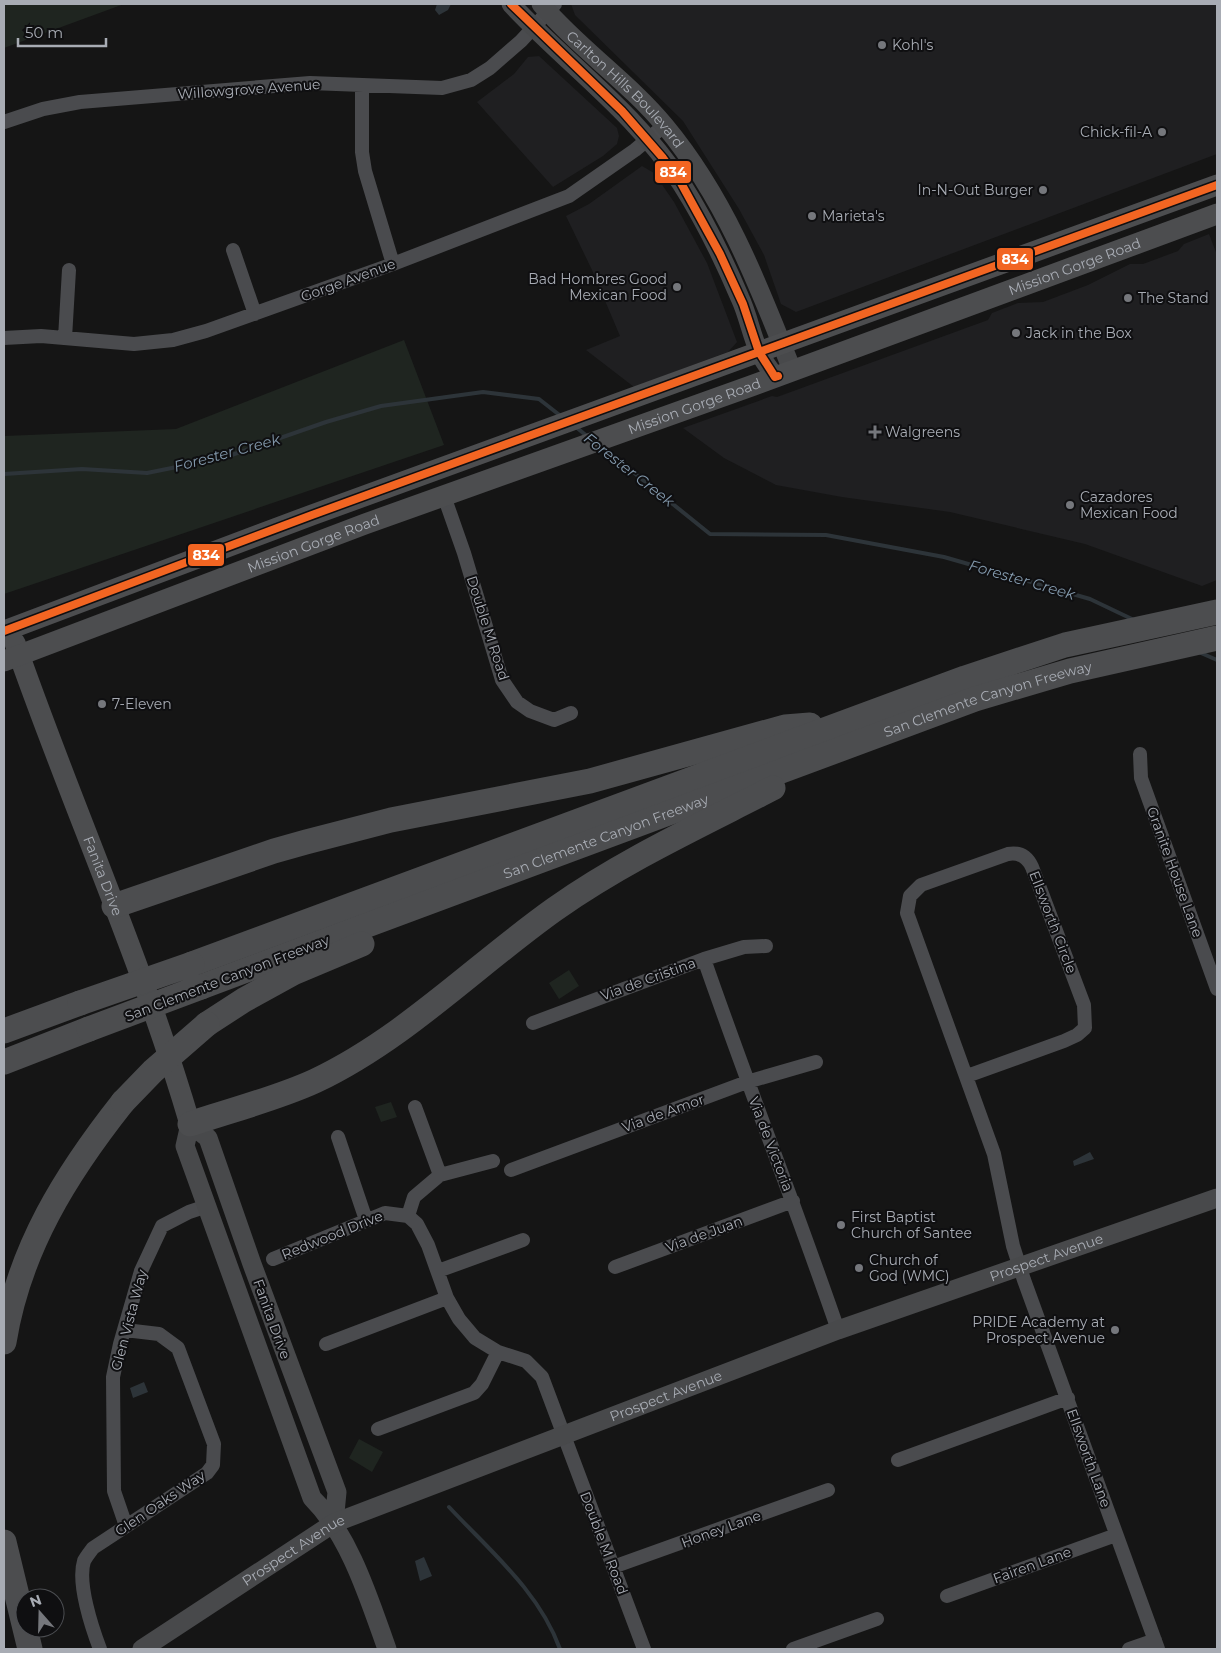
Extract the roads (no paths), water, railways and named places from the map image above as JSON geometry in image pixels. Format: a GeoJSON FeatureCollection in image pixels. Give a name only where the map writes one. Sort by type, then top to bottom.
{"type":"FeatureCollection","features":[{"type":"Feature","properties":{"kind":"highway","name":"San Clemente Canyon Freeway"},"geometry":{"type":"LineString","coordinates":[[12,1027],[192,964],[845,722],[1032,656],[1065,645],[1217,612]]}},
{"type":"Feature","properties":{"kind":"highway","name":"San Clemente Canyon Freeway"},"geometry":{"type":"LineString","coordinates":[[4,1062],[200,987],[974,699],[1070,671],[1217,638]]}},
{"type":"Feature","properties":{"kind":"highway"},"geometry":{"type":"LineString","coordinates":[[114,906],[274,851],[382,823],[590,781],[785,727],[845,722]]}},
{"type":"Feature","properties":{"kind":"highway"},"geometry":{"type":"LineString","coordinates":[[190,1124],[315,1081],[363,1053],[406,1024],[555,909],[610,872],[872,738]]}},
{"type":"Feature","properties":{"kind":"highway"},"geometry":{"type":"LineString","coordinates":[[4,1342],[32,1247],[52,1205],[85,1150],[123,1102],[152,1071],[207,1024],[244,1000],[293,973],[668,813]]}},
{"type":"Feature","properties":{"kind":"highway"},"geometry":{"type":"LineString","coordinates":[[4,1542],[30,1649]]}},
{"type":"Feature","properties":{"kind":"highway"},"geometry":{"type":"LineString","coordinates":[[4,1612],[14,1649]]}},
{"type":"Feature","properties":{"kind":"main road","name":"Carlton Hills Boulevard"},"geometry":{"type":"LineString","coordinates":[[512,4],[533,28],[649,139],[680,182],[715,242],[741,299],[759,353],[783,374]]}},
{"type":"Feature","properties":{"kind":"main road","name":"Carlton Hills Boulevard"},"geometry":{"type":"LineString","coordinates":[[548,7],[665,125],[716,198],[754,273],[782,345],[783,374]]}},
{"type":"Feature","properties":{"kind":"main road","name":"Mission Gorge Road"},"geometry":{"type":"LineString","coordinates":[[7,630],[312,515],[1217,185]]}},
{"type":"Feature","properties":{"kind":"main road","name":"Mission Gorge Road"},"geometry":{"type":"LineString","coordinates":[[12,658],[316,542],[783,374],[1217,214]]}},
{"type":"Feature","properties":{"kind":"main road","name":"Fanita Drive"},"geometry":{"type":"LineString","coordinates":[[7,630],[12,658],[114,906],[166,1042],[190,1124],[185,1146],[312,1498],[334,1523],[366,1594],[387,1649]]}},
{"type":"Feature","properties":{"kind":"main road","name":"Fanita Drive"},"geometry":{"type":"LineString","coordinates":[[190,1124],[208,1138],[252,1264],[337,1492],[334,1523]]}},
{"type":"Feature","properties":{"kind":"main road","name":"Prospect Avenue"},"geometry":{"type":"LineString","coordinates":[[142,1649],[334,1523],[838,1330],[1217,1198]]}},
{"type":"Feature","properties":{"kind":"street","name":"Willowgrove Avenue"},"geometry":{"type":"LineString","coordinates":[[4,122],[43,109],[80,102],[310,83],[442,88],[471,80],[490,68],[533,28],[548,7]]}},
{"type":"Feature","properties":{"kind":"street"},"geometry":{"type":"LineString","coordinates":[[362,86],[362,152],[365,171],[393,264]]}},
{"type":"Feature","properties":{"kind":"street","name":"Gorge Avenue"},"geometry":{"type":"LineString","coordinates":[[4,338],[41,336],[116,344],[152,342],[193,335],[393,264],[569,196],[649,139],[665,125]]}},
{"type":"Feature","properties":{"kind":"street"},"geometry":{"type":"LineString","coordinates":[[233,250],[255,314]]}},
{"type":"Feature","properties":{"kind":"street"},"geometry":{"type":"LineString","coordinates":[[64,338],[70,270]]}},
{"type":"Feature","properties":{"kind":"street","name":"Double M Road"},"geometry":{"type":"LineString","coordinates":[[444,496],[464,553],[502,680],[517,702],[530,711],[554,720],[571,713]]}},
{"type":"Feature","properties":{"kind":"street","name":"Granite House Lane"},"geometry":{"type":"LineString","coordinates":[[1140,754],[1140,778],[1217,989]]}},
{"type":"Feature","properties":{"kind":"street","name":"Ellsworth Circle"},"geometry":{"type":"LineString","coordinates":[[967,1076],[1064,1041],[1077,1035],[1085,1028],[1084,1005],[1032,867],[1028,860],[1016,854],[1008,854],[921,885],[913,892],[908,901],[908,919],[994,1154],[1020,1266]]}},
{"type":"Feature","properties":{"kind":"street","name":"Via de Cristina"},"geometry":{"type":"LineString","coordinates":[[533,1023],[704,959],[744,947],[766,946]]}},
{"type":"Feature","properties":{"kind":"street","name":"Via de Victoria"},"geometry":{"type":"LineString","coordinates":[[704,959],[838,1330]]}},
{"type":"Feature","properties":{"kind":"street","name":"Via de Amor"},"geometry":{"type":"LineString","coordinates":[[511,1170],[747,1082],[816,1062]]}},
{"type":"Feature","properties":{"kind":"street"},"geometry":{"type":"LineString","coordinates":[[415,1107],[440,1175]]}},
{"type":"Feature","properties":{"kind":"street"},"geometry":{"type":"LineString","coordinates":[[338,1137],[366,1220]]}},
{"type":"Feature","properties":{"kind":"street"},"geometry":{"type":"LineString","coordinates":[[493,1161],[440,1175],[414,1197],[408,1216],[417,1224],[438,1271],[447,1298],[459,1319],[475,1338],[498,1352],[526,1361],[542,1377],[564,1436]]}},
{"type":"Feature","properties":{"kind":"street","name":"Via de Juan"},"geometry":{"type":"LineString","coordinates":[[615,1267],[793,1201]]}},
{"type":"Feature","properties":{"kind":"street","name":"Glen Vista Way"},"geometry":{"type":"LineString","coordinates":[[126,1526],[114,1491],[113,1377],[141,1271],[162,1226],[189,1212],[207,1206]]}},
{"type":"Feature","properties":{"kind":"street","name":"Redwood Drive"},"geometry":{"type":"LineString","coordinates":[[273,1259],[385,1213],[408,1216]]}},
{"type":"Feature","properties":{"kind":"street"},"geometry":{"type":"LineString","coordinates":[[438,1271],[523,1240]]}},
{"type":"Feature","properties":{"kind":"street","name":"Ellsworth Lane"},"geometry":{"type":"LineString","coordinates":[[1020,1266],[1156,1644]]}},
{"type":"Feature","properties":{"kind":"street"},"geometry":{"type":"LineString","coordinates":[[326,1344],[447,1298]]}},
{"type":"Feature","properties":{"kind":"street","name":"Glen Oaks Way"},"geometry":{"type":"LineString","coordinates":[[100,1649],[86,1605],[83,1587],[84,1561],[93,1548],[207,1473],[213,1465],[214,1444],[178,1348],[159,1334],[125,1330]]}},
{"type":"Feature","properties":{"kind":"street"},"geometry":{"type":"LineString","coordinates":[[378,1428],[474,1393],[482,1384],[498,1352]]}},
{"type":"Feature","properties":{"kind":"street"},"geometry":{"type":"LineString","coordinates":[[898,1460],[1068,1398]]}},
{"type":"Feature","properties":{"kind":"street","name":"Double M Road"},"geometry":{"type":"LineString","coordinates":[[564,1436],[644,1649]]}},
{"type":"Feature","properties":{"kind":"street","name":"Honey Lane"},"geometry":{"type":"LineString","coordinates":[[614,1567],[828,1490]]}},
{"type":"Feature","properties":{"kind":"street","name":"Fairen Lane"},"geometry":{"type":"LineString","coordinates":[[947,1596],[1116,1535]]}},
{"type":"Feature","properties":{"kind":"street"},"geometry":{"type":"LineString","coordinates":[[793,1649],[877,1619]]}},
{"type":"Feature","properties":{"kind":"street"},"geometry":{"type":"LineString","coordinates":[[1129,1649],[1156,1644]]}},
{"type":"Feature","properties":{"kind":"waterway","name":"Forester Creek"},"geometry":{"type":"LineString","coordinates":[[4,474],[82,469],[147,473],[226,457],[326,422],[381,406],[483,392],[539,399],[562,417]]}},
{"type":"Feature","properties":{"kind":"waterway","name":"Forester Creek"},"geometry":{"type":"LineString","coordinates":[[576,427],[588,437]]}},
{"type":"Feature","properties":{"kind":"waterway","name":"Forester Creek"},"geometry":{"type":"LineString","coordinates":[[602,447],[710,534],[826,535],[944,557],[1090,599],[1134,620]]}},
{"type":"Feature","properties":{"kind":"waterway","name":"Forester Creek"},"geometry":{"type":"LineString","coordinates":[[1201,653],[1217,660]]}},
{"type":"Feature","properties":{"kind":"waterway"},"geometry":{"type":"LineString","coordinates":[[449,1507],[497,1556],[526,1590],[551,1628],[560,1649]]}},
{"type":"Feature","properties":{"kind":"place","name":"Kohl's"},"geometry":{"type":"Point","coordinates":[882,45]}},
{"type":"Feature","properties":{"kind":"place","name":"Chick-fil-A"},"geometry":{"type":"Point","coordinates":[1162,132]}},
{"type":"Feature","properties":{"kind":"place","name":"In-N-Out Burger"},"geometry":{"type":"Point","coordinates":[1043,190]}},
{"type":"Feature","properties":{"kind":"place","name":"Marieta's"},"geometry":{"type":"Point","coordinates":[812,216]}},
{"type":"Feature","properties":{"kind":"place","name":"Bad Hombres Good Mexican Food"},"geometry":{"type":"Point","coordinates":[677,287]}},
{"type":"Feature","properties":{"kind":"place","name":"The Stand"},"geometry":{"type":"Point","coordinates":[1128,298]}},
{"type":"Feature","properties":{"kind":"place","name":"Jack in the Box"},"geometry":{"type":"Point","coordinates":[1016,333]}},
{"type":"Feature","properties":{"kind":"place","name":"Walgreens"},"geometry":{"type":"Point","coordinates":[875,432]}},
{"type":"Feature","properties":{"kind":"place","name":"Cazadores Mexican Food"},"geometry":{"type":"Point","coordinates":[1070,505]}},
{"type":"Feature","properties":{"kind":"place","name":"7-Eleven"},"geometry":{"type":"Point","coordinates":[102,704]}},
{"type":"Feature","properties":{"kind":"place","name":"First Baptist Church of Santee"},"geometry":{"type":"Point","coordinates":[841,1225]}},
{"type":"Feature","properties":{"kind":"place","name":"Church of God (WMC)"},"geometry":{"type":"Point","coordinates":[859,1268]}},
{"type":"Feature","properties":{"kind":"place","name":"PRIDE Academy at Prospect Avenue"},"geometry":{"type":"Point","coordinates":[1115,1330]}}]}
